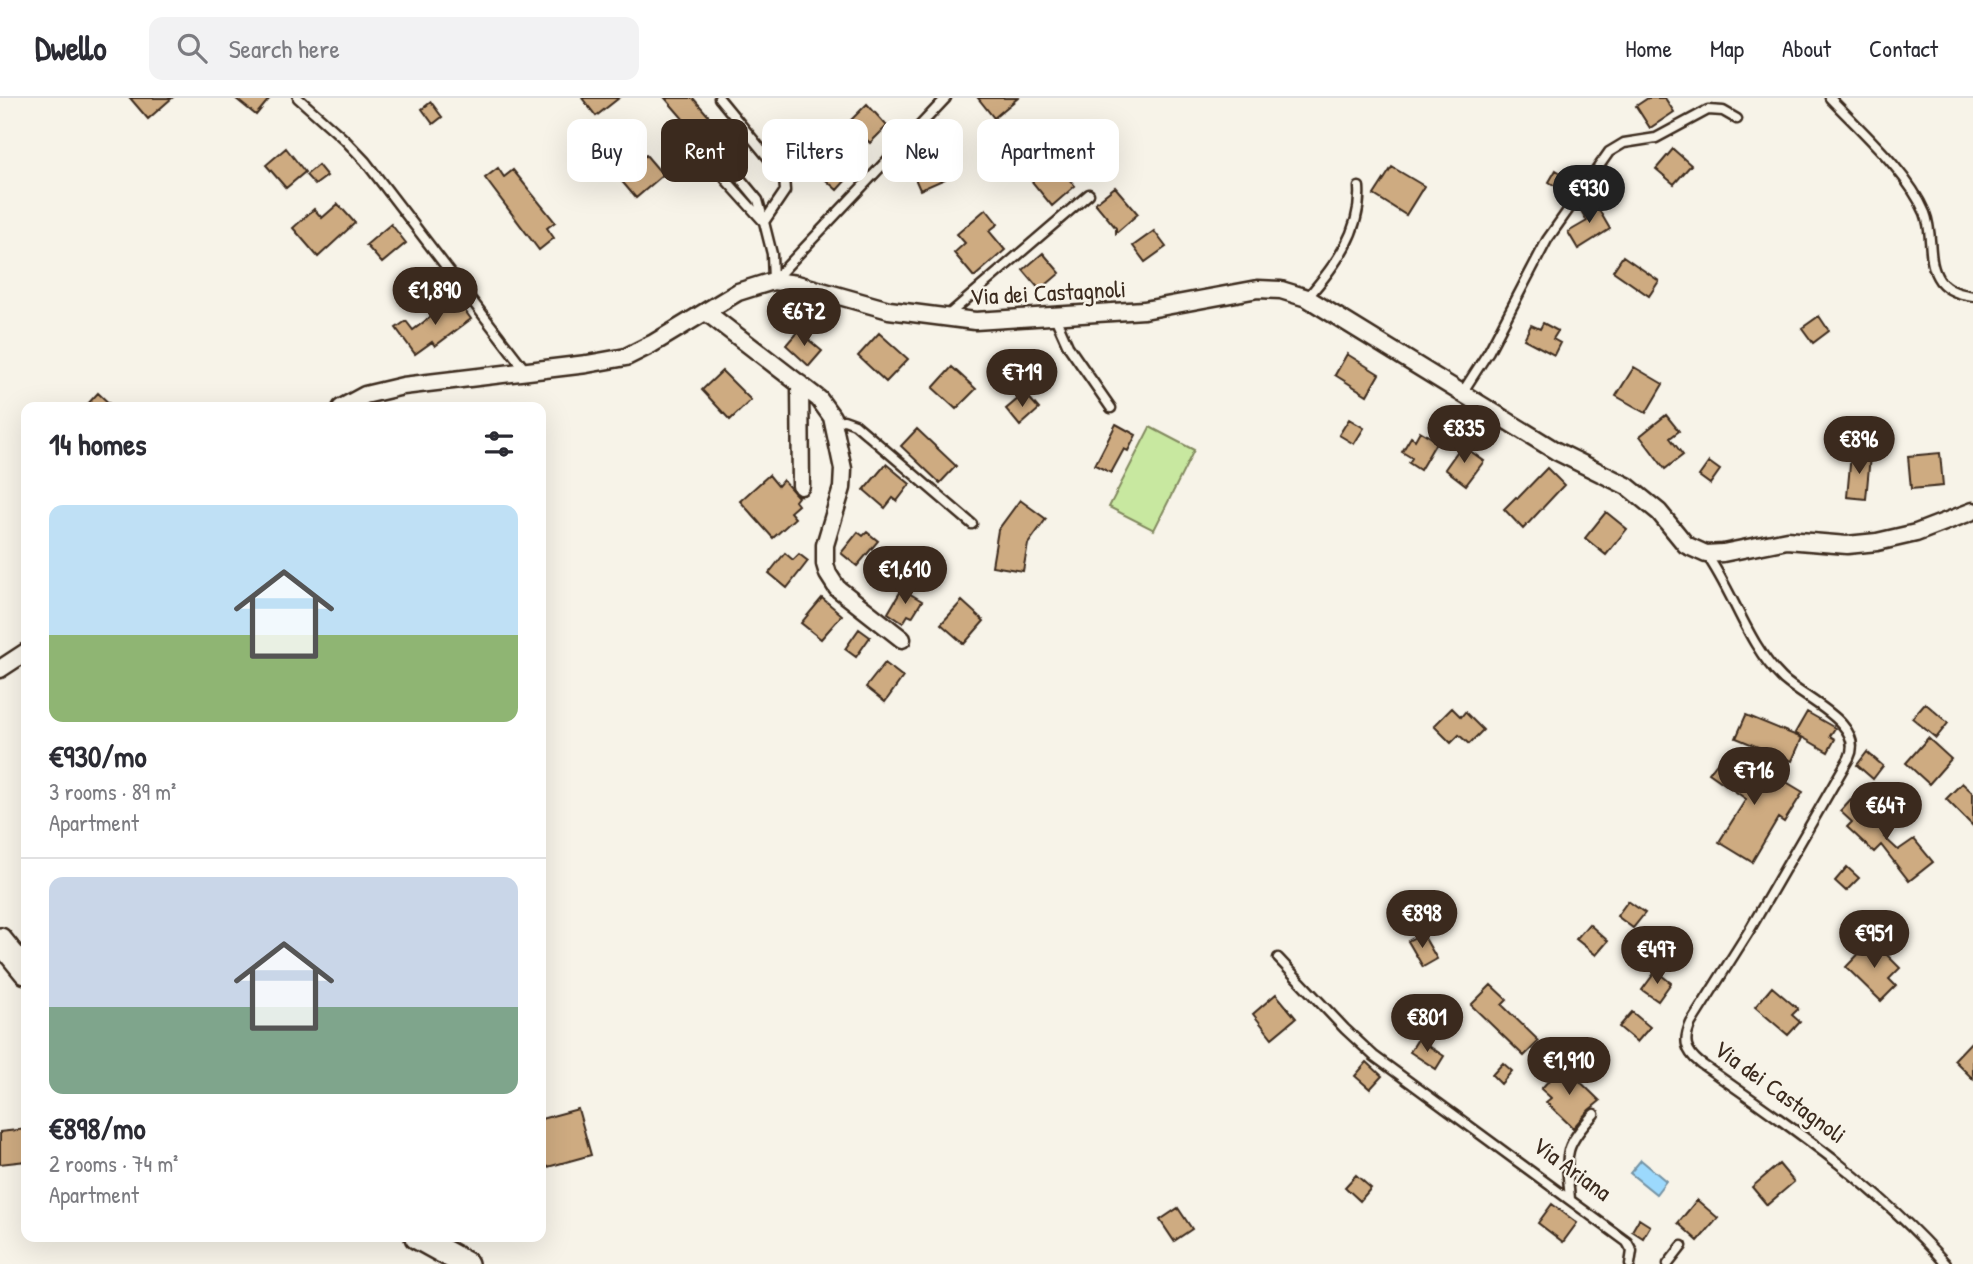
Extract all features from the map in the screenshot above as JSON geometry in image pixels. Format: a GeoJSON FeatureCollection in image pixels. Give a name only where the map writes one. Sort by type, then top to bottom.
{"type":"FeatureCollection","features":[{"type":"Feature","properties":{"kind":"main road"},"geometry":{"type":"LineString","coordinates":[[0,940],[21,966]]}},
{"type":"Feature","properties":{"kind":"main road"},"geometry":{"type":"LineString","coordinates":[[425,1242],[466,1264]]}},
{"type":"Feature","properties":{"kind":"street","name":"Via dei Castagnoli"},"geometry":{"type":"LineString","coordinates":[[352,402],[390,388],[626,357],[745,289],[773,281],[797,284],[882,308],[985,321],[1144,310],[1258,289],[1281,290],[1307,298],[1556,451],[1627,486],[1652,505],[1686,545],[1706,554]]}},
{"type":"Feature","properties":{"kind":"street"},"geometry":{"type":"LineString","coordinates":[[706,312],[825,405],[833,421],[843,481],[825,545],[826,569],[837,588],[902,639]]}},
{"type":"Feature","properties":{"kind":"street"},"geometry":{"type":"LineString","coordinates":[[800,384],[801,486]]}},
{"type":"Feature","properties":{"kind":"street"},"geometry":{"type":"LineString","coordinates":[[1706,554],[1787,540],[1847,545],[1877,542],[1909,535],[1973,511]]}},
{"type":"Feature","properties":{"kind":"street"},"geometry":{"type":"LineString","coordinates":[[0,670],[21,655]]}},
{"type":"Feature","properties":{"kind":"lane"},"geometry":{"type":"LineString","coordinates":[[298,98],[365,161],[526,371]]}},
{"type":"Feature","properties":{"kind":"lane"},"geometry":{"type":"LineString","coordinates":[[719,98],[784,177],[785,191],[764,222]]}},
{"type":"Feature","properties":{"kind":"lane"},"geometry":{"type":"LineString","coordinates":[[773,281],[946,98]]}},
{"type":"Feature","properties":{"kind":"lane"},"geometry":{"type":"LineString","coordinates":[[1830,98],[1898,172],[1917,197],[1927,219],[1932,263],[1940,281],[1951,290],[1973,296]]}},
{"type":"Feature","properties":{"kind":"lane"},"geometry":{"type":"LineString","coordinates":[[1462,393],[1489,351],[1547,240],[1609,152],[1624,143],[1656,138],[1708,110],[1718,109],[1737,119]]}},
{"type":"Feature","properties":{"kind":"lane"},"geometry":{"type":"LineString","coordinates":[[728,182],[764,222]]}},
{"type":"Feature","properties":{"kind":"lane"},"geometry":{"type":"LineString","coordinates":[[743,182],[758,200],[772,254],[773,281]]}},
{"type":"Feature","properties":{"kind":"lane"},"geometry":{"type":"LineString","coordinates":[[1307,298],[1328,272],[1354,227],[1360,206],[1359,187]]}},
{"type":"Feature","properties":{"kind":"lane"},"geometry":{"type":"LineString","coordinates":[[945,318],[1088,194]]}},
{"type":"Feature","properties":{"kind":"lane"},"geometry":{"type":"LineString","coordinates":[[1055,317],[1068,346],[1111,408]]}},
{"type":"Feature","properties":{"kind":"lane"},"geometry":{"type":"LineString","coordinates":[[833,421],[844,420],[855,424],[972,523]]}},
{"type":"Feature","properties":{"kind":"lane","name":"Via dei Castagnoli"},"geometry":{"type":"LineString","coordinates":[[1706,554],[1724,580],[1751,634],[1771,664],[1796,690],[1844,724],[1853,744],[1849,758],[1749,932],[1691,1023],[1686,1034],[1688,1050],[1699,1063],[1852,1172],[1912,1227],[1946,1264]]}},
{"type":"Feature","properties":{"kind":"lane","name":"Via Ariana"},"geometry":{"type":"LineString","coordinates":[[1278,958],[1374,1056],[1628,1242],[1632,1251],[1630,1264]]}},
{"type":"Feature","properties":{"kind":"lane"},"geometry":{"type":"LineString","coordinates":[[1570,1199],[1566,1166],[1569,1145],[1574,1135],[1594,1114]]}},
{"type":"Feature","properties":{"kind":"lane"},"geometry":{"type":"LineString","coordinates":[[1668,1264],[1682,1246]]}},
{"type":"Feature","properties":{"kind":"green space"},"geometry":{"type":"Polygon","coordinates":[[[1150,427],[1194,450],[1154,530],[1109,507],[1150,427]]]}},
{"type":"Feature","properties":{"kind":"water"},"geometry":{"type":"Polygon","coordinates":[[[1641,1160],[1666,1181],[1656,1194],[1630,1173],[1641,1160]]]}},
{"type":"Feature","properties":{"kind":"building"},"geometry":{"type":"Polygon","coordinates":[[[130,98],[172,98],[148,119],[130,98]]]}},
{"type":"Feature","properties":{"kind":"building"},"geometry":{"type":"Polygon","coordinates":[[[235,98],[270,98],[256,115],[235,98]]]}},
{"type":"Feature","properties":{"kind":"building"},"geometry":{"type":"Polygon","coordinates":[[[582,98],[619,98],[596,116],[582,98]]]}},
{"type":"Feature","properties":{"kind":"building"},"geometry":{"type":"Polygon","coordinates":[[[665,98],[693,98],[711,119],[683,119],[665,98]]]}},
{"type":"Feature","properties":{"kind":"building"},"geometry":{"type":"Polygon","coordinates":[[[978,98],[1018,98],[994,118],[978,98]]]}},
{"type":"Feature","properties":{"kind":"building"},"geometry":{"type":"Polygon","coordinates":[[[1648,98],[1665,98],[1674,112],[1650,128],[1636,106],[1648,98]]]}},
{"type":"Feature","properties":{"kind":"building"},"geometry":{"type":"Polygon","coordinates":[[[431,102],[442,117],[433,124],[422,109],[431,102]]]}},
{"type":"Feature","properties":{"kind":"building"},"geometry":{"type":"Polygon","coordinates":[[[867,104],[882,120],[882,131],[870,143],[868,119],[852,119],[867,104]]]}},
{"type":"Feature","properties":{"kind":"building"},"geometry":{"type":"Polygon","coordinates":[[[286,148],[305,172],[286,188],[266,165],[286,148]]]}},
{"type":"Feature","properties":{"kind":"building"},"geometry":{"type":"Polygon","coordinates":[[[1673,149],[1691,165],[1674,184],[1656,169],[1673,149]]]}},
{"type":"Feature","properties":{"kind":"building"},"geometry":{"type":"Polygon","coordinates":[[[647,156],[661,173],[661,177],[636,198],[622,182],[647,182],[647,156]]]}},
{"type":"Feature","properties":{"kind":"building"},"geometry":{"type":"Polygon","coordinates":[[[318,165],[327,176],[315,185],[306,175],[318,165]]]}},
{"type":"Feature","properties":{"kind":"building"},"geometry":{"type":"Polygon","coordinates":[[[1392,167],[1424,186],[1406,215],[1374,195],[1392,167]]]}},
{"type":"Feature","properties":{"kind":"building"},"geometry":{"type":"Polygon","coordinates":[[[498,168],[504,177],[513,170],[555,222],[547,228],[554,238],[539,250],[485,178],[498,168]]]}},
{"type":"Feature","properties":{"kind":"building"},"geometry":{"type":"Polygon","coordinates":[[[1556,170],[1576,182],[1568,194],[1549,182],[1556,170]]]}},
{"type":"Feature","properties":{"kind":"building"},"geometry":{"type":"Polygon","coordinates":[[[828,182],[844,182],[837,190],[828,182]]]}},
{"type":"Feature","properties":{"kind":"building"},"geometry":{"type":"Polygon","coordinates":[[[917,182],[938,182],[920,190],[917,182]]]}},
{"type":"Feature","properties":{"kind":"building"},"geometry":{"type":"Polygon","coordinates":[[[1032,182],[1072,182],[1075,186],[1052,206],[1032,182]]]}},
{"type":"Feature","properties":{"kind":"building"},"geometry":{"type":"Polygon","coordinates":[[[1115,187],[1138,214],[1116,233],[1116,228],[1095,203],[1115,187]]]}},
{"type":"Feature","properties":{"kind":"building"},"geometry":{"type":"Polygon","coordinates":[[[1592,198],[1610,229],[1578,249],[1568,232],[1587,221],[1579,207],[1592,198]]]}},
{"type":"Feature","properties":{"kind":"building"},"geometry":{"type":"Polygon","coordinates":[[[338,204],[355,223],[318,257],[293,228],[314,209],[322,218],[338,204]]]}},
{"type":"Feature","properties":{"kind":"building"},"geometry":{"type":"Polygon","coordinates":[[[986,209],[998,224],[989,231],[1005,250],[974,277],[954,253],[965,243],[957,234],[986,209]]]}},
{"type":"Feature","properties":{"kind":"building"},"geometry":{"type":"Polygon","coordinates":[[[391,224],[406,243],[382,263],[366,245],[391,224]]]}},
{"type":"Feature","properties":{"kind":"building"},"geometry":{"type":"Polygon","coordinates":[[[1154,231],[1166,247],[1145,262],[1133,246],[1154,231]]]}},
{"type":"Feature","properties":{"kind":"building"},"geometry":{"type":"Polygon","coordinates":[[[1043,253],[1060,273],[1040,290],[1023,270],[1043,253]]]}},
{"type":"Feature","properties":{"kind":"building"},"geometry":{"type":"Polygon","coordinates":[[[1623,256],[1659,281],[1649,296],[1613,271],[1623,256]]]}},
{"type":"Feature","properties":{"kind":"building"},"geometry":{"type":"Polygon","coordinates":[[[456,298],[471,319],[435,346],[432,342],[415,354],[396,328],[406,321],[413,330],[456,298]]]}},
{"type":"Feature","properties":{"kind":"building"},"geometry":{"type":"Polygon","coordinates":[[[1819,316],[1829,331],[1813,343],[1802,328],[1819,316]]]}},
{"type":"Feature","properties":{"kind":"building"},"geometry":{"type":"Polygon","coordinates":[[[1543,323],[1558,331],[1553,339],[1560,343],[1554,355],[1524,339],[1531,325],[1540,329],[1543,323]]]}},
{"type":"Feature","properties":{"kind":"building"},"geometry":{"type":"Polygon","coordinates":[[[798,331],[822,351],[809,366],[786,345],[798,331]]]}},
{"type":"Feature","properties":{"kind":"building"},"geometry":{"type":"Polygon","coordinates":[[[879,333],[908,359],[886,382],[858,356],[879,333]]]}},
{"type":"Feature","properties":{"kind":"building"},"geometry":{"type":"Polygon","coordinates":[[[1347,354],[1379,374],[1367,395],[1335,375],[1347,354]]]}},
{"type":"Feature","properties":{"kind":"building"},"geometry":{"type":"Polygon","coordinates":[[[952,367],[976,389],[956,409],[933,388],[952,367]]]}},
{"type":"Feature","properties":{"kind":"building"},"geometry":{"type":"Polygon","coordinates":[[[1634,367],[1663,384],[1646,413],[1616,396],[1634,367]]]}},
{"type":"Feature","properties":{"kind":"building"},"geometry":{"type":"Polygon","coordinates":[[[722,371],[751,400],[730,420],[702,390],[722,371]]]}},
{"type":"Feature","properties":{"kind":"building"},"geometry":{"type":"Polygon","coordinates":[[[98,393],[108,402],[90,402],[98,393]]]}},
{"type":"Feature","properties":{"kind":"building"},"geometry":{"type":"Polygon","coordinates":[[[1025,393],[1039,409],[1020,426],[1006,409],[1025,393]]]}},
{"type":"Feature","properties":{"kind":"building"},"geometry":{"type":"Polygon","coordinates":[[[1666,415],[1679,431],[1670,438],[1683,455],[1665,469],[1640,436],[1666,415]]]}},
{"type":"Feature","properties":{"kind":"building"},"geometry":{"type":"Polygon","coordinates":[[[1349,419],[1364,428],[1354,444],[1339,435],[1349,419]]]}},
{"type":"Feature","properties":{"kind":"building"},"geometry":{"type":"Polygon","coordinates":[[[1116,424],[1136,435],[1128,451],[1124,449],[1111,473],[1095,465],[1116,424]]]}},
{"type":"Feature","properties":{"kind":"building"},"geometry":{"type":"Polygon","coordinates":[[[917,429],[956,466],[940,483],[901,446],[917,429]]]}},
{"type":"Feature","properties":{"kind":"building"},"geometry":{"type":"Polygon","coordinates":[[[1420,431],[1437,441],[1420,470],[1409,463],[1412,458],[1402,452],[1411,437],[1415,440],[1420,431]]]}},
{"type":"Feature","properties":{"kind":"building"},"geometry":{"type":"Polygon","coordinates":[[[1462,445],[1484,461],[1466,485],[1445,469],[1462,445]]]}},
{"type":"Feature","properties":{"kind":"building"},"geometry":{"type":"Polygon","coordinates":[[[1940,453],[1943,486],[1911,489],[1908,456],[1940,453]]]}},
{"type":"Feature","properties":{"kind":"building"},"geometry":{"type":"Polygon","coordinates":[[[1851,454],[1870,456],[1866,499],[1847,497],[1851,454]]]}},
{"type":"Feature","properties":{"kind":"building"},"geometry":{"type":"Polygon","coordinates":[[[1709,462],[1720,470],[1710,484],[1699,476],[1709,462]]]}},
{"type":"Feature","properties":{"kind":"building"},"geometry":{"type":"Polygon","coordinates":[[[886,464],[910,484],[897,501],[893,498],[885,508],[864,490],[886,464]]]}},
{"type":"Feature","properties":{"kind":"building"},"geometry":{"type":"Polygon","coordinates":[[[1547,468],[1564,485],[1523,529],[1504,509],[1547,468]]]}},
{"type":"Feature","properties":{"kind":"building"},"geometry":{"type":"Polygon","coordinates":[[[769,475],[778,486],[783,480],[798,497],[795,501],[798,505],[790,512],[795,518],[773,538],[740,501],[769,475]]]}},
{"type":"Feature","properties":{"kind":"building"},"geometry":{"type":"Polygon","coordinates":[[[1020,500],[1046,519],[1028,544],[1023,571],[992,566],[998,530],[1020,500]]]}},
{"type":"Feature","properties":{"kind":"building"},"geometry":{"type":"Polygon","coordinates":[[[1606,512],[1627,529],[1606,555],[1585,538],[1606,512]]]}},
{"type":"Feature","properties":{"kind":"building"},"geometry":{"type":"Polygon","coordinates":[[[858,532],[863,536],[867,532],[878,541],[857,566],[841,553],[858,532]]]}},
{"type":"Feature","properties":{"kind":"building"},"geometry":{"type":"Polygon","coordinates":[[[785,553],[793,560],[799,554],[808,561],[787,588],[769,573],[785,553]]]}},
{"type":"Feature","properties":{"kind":"building"},"geometry":{"type":"Polygon","coordinates":[[[902,589],[922,601],[912,617],[908,615],[903,623],[888,613],[902,589]]]}},
{"type":"Feature","properties":{"kind":"building"},"geometry":{"type":"Polygon","coordinates":[[[822,598],[842,615],[821,639],[801,623],[822,598]]]}},
{"type":"Feature","properties":{"kind":"building"},"geometry":{"type":"Polygon","coordinates":[[[962,601],[984,621],[964,644],[941,624],[962,601]]]}},
{"type":"Feature","properties":{"kind":"building"},"geometry":{"type":"Polygon","coordinates":[[[859,629],[870,637],[856,657],[845,649],[859,629]]]}},
{"type":"Feature","properties":{"kind":"building"},"geometry":{"type":"Polygon","coordinates":[[[885,663],[903,677],[885,702],[866,687],[885,663]]]}},
{"type":"Feature","properties":{"kind":"building"},"geometry":{"type":"Polygon","coordinates":[[[1925,703],[1948,723],[1936,738],[1912,718],[1925,703]]]}},
{"type":"Feature","properties":{"kind":"building"},"geometry":{"type":"Polygon","coordinates":[[[1452,708],[1461,717],[1465,712],[1483,730],[1469,744],[1459,735],[1451,743],[1434,726],[1452,708]]]}},
{"type":"Feature","properties":{"kind":"building"},"geometry":{"type":"Polygon","coordinates":[[[1807,712],[1835,728],[1830,736],[1835,739],[1828,752],[1795,733],[1807,712]]]}},
{"type":"Feature","properties":{"kind":"building"},"geometry":{"type":"Polygon","coordinates":[[[1746,715],[1802,738],[1792,761],[1736,738],[1746,715]]]}},
{"type":"Feature","properties":{"kind":"building"},"geometry":{"type":"Polygon","coordinates":[[[1928,738],[1951,759],[1929,784],[1906,763],[1928,738]]]}},
{"type":"Feature","properties":{"kind":"building"},"geometry":{"type":"Polygon","coordinates":[[[1867,752],[1883,766],[1873,779],[1857,765],[1867,752]]]}},
{"type":"Feature","properties":{"kind":"building"},"geometry":{"type":"Polygon","coordinates":[[[1734,759],[1772,786],[1778,777],[1803,792],[1784,822],[1778,818],[1752,862],[1719,842],[1746,799],[1709,773],[1719,760],[1729,767],[1734,759]]]}},
{"type":"Feature","properties":{"kind":"building"},"geometry":{"type":"Polygon","coordinates":[[[1962,783],[1973,793],[1973,826],[1946,799],[1962,783]]]}},
{"type":"Feature","properties":{"kind":"building"},"geometry":{"type":"Polygon","coordinates":[[[1851,799],[1887,833],[1884,837],[1898,850],[1914,839],[1933,862],[1909,881],[1881,845],[1874,852],[1847,827],[1852,822],[1840,811],[1851,799]]]}},
{"type":"Feature","properties":{"kind":"building"},"geometry":{"type":"Polygon","coordinates":[[[1847,867],[1859,878],[1846,891],[1835,881],[1847,867]]]}},
{"type":"Feature","properties":{"kind":"building"},"geometry":{"type":"Polygon","coordinates":[[[1628,901],[1645,913],[1633,928],[1617,916],[1628,901]]]}},
{"type":"Feature","properties":{"kind":"building"},"geometry":{"type":"Polygon","coordinates":[[[1589,924],[1608,941],[1596,955],[1576,939],[1589,924]]]}},
{"type":"Feature","properties":{"kind":"building"},"geometry":{"type":"Polygon","coordinates":[[[1422,933],[1437,959],[1423,967],[1408,941],[1422,933]]]}},
{"type":"Feature","properties":{"kind":"building"},"geometry":{"type":"Polygon","coordinates":[[[1872,940],[1900,968],[1889,979],[1896,986],[1881,1001],[1846,967],[1872,940]]]}},
{"type":"Feature","properties":{"kind":"building"},"geometry":{"type":"Polygon","coordinates":[[[1656,971],[1671,983],[1658,1001],[1642,990],[1656,971]]]}},
{"type":"Feature","properties":{"kind":"building"},"geometry":{"type":"Polygon","coordinates":[[[1491,985],[1507,1000],[1502,1005],[1539,1041],[1524,1056],[1471,1005],[1491,985]]]}},
{"type":"Feature","properties":{"kind":"building"},"geometry":{"type":"Polygon","coordinates":[[[1772,987],[1798,1009],[1792,1015],[1800,1022],[1788,1035],[1755,1007],[1772,987]]]}},
{"type":"Feature","properties":{"kind":"building"},"geometry":{"type":"Polygon","coordinates":[[[1276,994],[1296,1018],[1272,1038],[1253,1014],[1276,994]]]}},
{"type":"Feature","properties":{"kind":"building"},"geometry":{"type":"Polygon","coordinates":[[[1632,1012],[1650,1027],[1637,1042],[1619,1027],[1632,1012]]]}},
{"type":"Feature","properties":{"kind":"building"},"geometry":{"type":"Polygon","coordinates":[[[1418,1039],[1444,1056],[1436,1069],[1410,1052],[1418,1039]]]}},
{"type":"Feature","properties":{"kind":"building"},"geometry":{"type":"Polygon","coordinates":[[[1973,1040],[1973,1079],[1954,1060],[1973,1040]]]}},
{"type":"Feature","properties":{"kind":"building"},"geometry":{"type":"Polygon","coordinates":[[[1367,1062],[1382,1076],[1370,1089],[1355,1076],[1367,1062]]]}},
{"type":"Feature","properties":{"kind":"building"},"geometry":{"type":"Polygon","coordinates":[[[1503,1063],[1512,1071],[1501,1084],[1492,1075],[1503,1063]]]}},
{"type":"Feature","properties":{"kind":"building"},"geometry":{"type":"Polygon","coordinates":[[[1563,1065],[1600,1101],[1573,1128],[1546,1102],[1551,1098],[1541,1089],[1563,1065]]]}},
{"type":"Feature","properties":{"kind":"building"},"geometry":{"type":"Polygon","coordinates":[[[578,1109],[591,1155],[546,1167],[546,1118],[578,1109]]]}},
{"type":"Feature","properties":{"kind":"building"},"geometry":{"type":"Polygon","coordinates":[[[21,1130],[21,1162],[0,1164],[0,1132],[21,1130]]]}},
{"type":"Feature","properties":{"kind":"building"},"geometry":{"type":"Polygon","coordinates":[[[1779,1164],[1794,1182],[1767,1205],[1752,1187],[1779,1164]]]}},
{"type":"Feature","properties":{"kind":"building"},"geometry":{"type":"Polygon","coordinates":[[[1356,1175],[1371,1188],[1360,1201],[1345,1187],[1356,1175]]]}},
{"type":"Feature","properties":{"kind":"building"},"geometry":{"type":"Polygon","coordinates":[[[1697,1200],[1718,1218],[1698,1241],[1678,1223],[1697,1200]]]}},
{"type":"Feature","properties":{"kind":"building"},"geometry":{"type":"Polygon","coordinates":[[[1552,1204],[1577,1223],[1563,1242],[1538,1223],[1552,1204]]]}},
{"type":"Feature","properties":{"kind":"building"},"geometry":{"type":"Polygon","coordinates":[[[1178,1208],[1192,1229],[1174,1241],[1160,1220],[1178,1208]]]}},
{"type":"Feature","properties":{"kind":"building"},"geometry":{"type":"Polygon","coordinates":[[[1639,1219],[1650,1226],[1643,1238],[1632,1231],[1639,1219]]]}}]}
